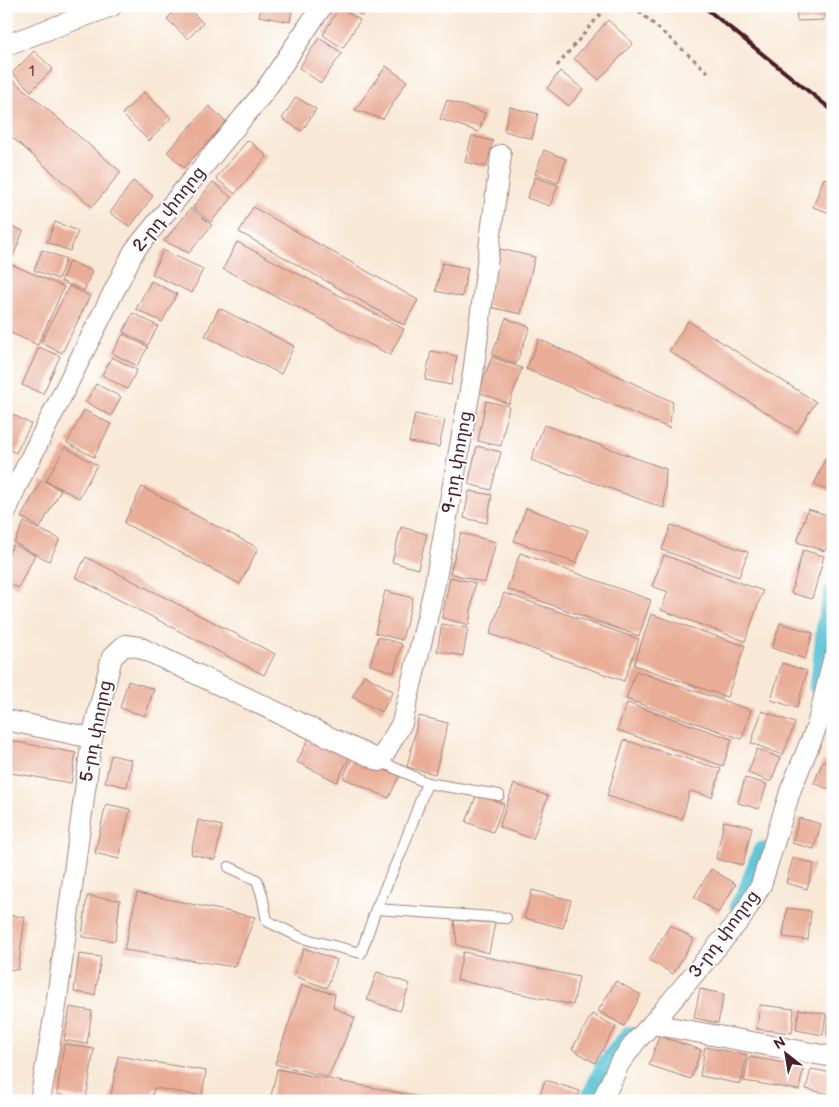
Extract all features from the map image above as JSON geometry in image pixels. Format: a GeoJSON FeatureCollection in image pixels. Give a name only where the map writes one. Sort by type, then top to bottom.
{"type":"FeatureCollection","features":[{"type":"Feature","properties":{"kind":"street"},"geometry":{"type":"LineString","coordinates":[[6,45],[112,6]]}},
{"type":"Feature","properties":{"kind":"street","name":"2-րդ փողոց"},"geometry":{"type":"LineString","coordinates":[[6,512],[16,487],[134,251],[264,92],[322,6]]}},
{"type":"Feature","properties":{"kind":"street","name":"9-րդ փողոց"},"geometry":{"type":"LineString","coordinates":[[380,762],[402,723],[434,588],[473,374],[502,155]]}},
{"type":"Feature","properties":{"kind":"street","name":"5-րդ փողոց"},"geometry":{"type":"LineString","coordinates":[[40,1101],[57,997],[92,738],[112,656],[125,645],[138,647],[380,762]]}},
{"type":"Feature","properties":{"kind":"street","name":"3-րդ փողոց"},"geometry":{"type":"LineString","coordinates":[[602,1101],[619,1064],[636,1041],[742,917],[761,885],[791,789],[817,726],[833,660]]}},
{"type":"Feature","properties":{"kind":"street"},"geometry":{"type":"LineString","coordinates":[[6,720],[92,738]]}},
{"type":"Feature","properties":{"kind":"street"},"geometry":{"type":"LineString","coordinates":[[652,1024],[833,1057]]}},
{"type":"Feature","properties":{"kind":"lane"},"geometry":{"type":"LineString","coordinates":[[380,762],[427,783],[499,795]]}},
{"type":"Feature","properties":{"kind":"lane"},"geometry":{"type":"LineString","coordinates":[[229,867],[257,880],[267,921],[302,938],[361,953],[376,909],[402,850],[427,783]]}},
{"type":"Feature","properties":{"kind":"lane"},"geometry":{"type":"LineString","coordinates":[[376,909],[506,918]]}},
{"type":"Feature","properties":{"kind":"path"},"geometry":{"type":"LineString","coordinates":[[557,66],[607,6]]}},
{"type":"Feature","properties":{"kind":"path"},"geometry":{"type":"LineString","coordinates":[[633,6],[708,72]]}},
{"type":"Feature","properties":{"kind":"building"},"geometry":{"type":"Polygon","coordinates":[[[179,6],[186,6],[203,23],[188,39],[167,19],[179,6]]]}},
{"type":"Feature","properties":{"kind":"building"},"geometry":{"type":"Polygon","coordinates":[[[261,6],[293,6],[290,22],[259,16],[261,6]]]}},
{"type":"Feature","properties":{"kind":"building"},"geometry":{"type":"Polygon","coordinates":[[[346,6],[368,6],[362,16],[346,6]]]}},
{"type":"Feature","properties":{"kind":"building"},"geometry":{"type":"Polygon","coordinates":[[[796,6],[824,6],[824,20],[797,21],[796,6]]]}},
{"type":"Feature","properties":{"kind":"building"},"geometry":{"type":"Polygon","coordinates":[[[339,7],[360,20],[343,48],[323,35],[339,7]]]}},
{"type":"Feature","properties":{"kind":"building"},"geometry":{"type":"Polygon","coordinates":[[[608,20],[633,43],[599,80],[574,58],[608,20]]]}},
{"type":"Feature","properties":{"kind":"building"},"geometry":{"type":"Polygon","coordinates":[[[319,38],[342,53],[321,83],[299,68],[319,38]]]}},
{"type":"Feature","properties":{"kind":"building"},"geometry":{"type":"Polygon","coordinates":[[[34,51],[53,69],[31,91],[12,73],[34,51]]]}},
{"type":"Feature","properties":{"kind":"building"},"geometry":{"type":"Polygon","coordinates":[[[386,66],[407,81],[383,119],[355,110],[386,66]]]}},
{"type":"Feature","properties":{"kind":"building"},"geometry":{"type":"Polygon","coordinates":[[[560,71],[583,89],[569,106],[547,88],[560,71]]]}},
{"type":"Feature","properties":{"kind":"building"},"geometry":{"type":"Polygon","coordinates":[[[6,74],[121,172],[92,207],[6,132],[6,74]]]}},
{"type":"Feature","properties":{"kind":"building"},"geometry":{"type":"Polygon","coordinates":[[[144,92],[171,118],[149,141],[122,114],[144,92]]]}},
{"type":"Feature","properties":{"kind":"building"},"geometry":{"type":"Polygon","coordinates":[[[296,97],[316,109],[302,131],[282,119],[296,97]]]}},
{"type":"Feature","properties":{"kind":"building"},"geometry":{"type":"Polygon","coordinates":[[[447,100],[485,113],[479,132],[440,119],[447,100]]]}},
{"type":"Feature","properties":{"kind":"building"},"geometry":{"type":"Polygon","coordinates":[[[209,106],[226,122],[184,168],[167,152],[209,106]]]}},
{"type":"Feature","properties":{"kind":"building"},"geometry":{"type":"Polygon","coordinates":[[[510,107],[538,114],[532,139],[504,131],[510,107]]]}},
{"type":"Feature","properties":{"kind":"building"},"geometry":{"type":"Polygon","coordinates":[[[472,136],[493,141],[486,167],[465,162],[472,136]]]}},
{"type":"Feature","properties":{"kind":"building"},"geometry":{"type":"Polygon","coordinates":[[[248,140],[267,156],[235,194],[216,178],[248,140]]]}},
{"type":"Feature","properties":{"kind":"building"},"geometry":{"type":"Polygon","coordinates":[[[544,150],[566,159],[558,183],[535,174],[544,150]]]}},
{"type":"Feature","properties":{"kind":"building"},"geometry":{"type":"Polygon","coordinates":[[[535,177],[558,185],[550,206],[527,198],[535,177]]]}},
{"type":"Feature","properties":{"kind":"building"},"geometry":{"type":"Polygon","coordinates":[[[824,178],[833,182],[833,214],[813,207],[824,178]]]}},
{"type":"Feature","properties":{"kind":"building"},"geometry":{"type":"Polygon","coordinates":[[[133,181],[153,196],[130,227],[110,213],[133,181]]]}},
{"type":"Feature","properties":{"kind":"building"},"geometry":{"type":"Polygon","coordinates":[[[213,182],[232,198],[211,222],[193,207],[213,182]]]}},
{"type":"Feature","properties":{"kind":"building"},"geometry":{"type":"Polygon","coordinates":[[[253,207],[418,300],[404,325],[239,232],[253,207]]]}},
{"type":"Feature","properties":{"kind":"building"},"geometry":{"type":"Polygon","coordinates":[[[191,208],[212,225],[189,253],[164,241],[191,208]]]}},
{"type":"Feature","properties":{"kind":"building"},"geometry":{"type":"Polygon","coordinates":[[[55,222],[78,231],[70,251],[47,242],[55,222]]]}},
{"type":"Feature","properties":{"kind":"building"},"geometry":{"type":"Polygon","coordinates":[[[6,224],[23,231],[11,262],[6,261],[6,224]]]}},
{"type":"Feature","properties":{"kind":"building"},"geometry":{"type":"Polygon","coordinates":[[[237,242],[404,329],[390,355],[223,269],[237,242]]]}},
{"type":"Feature","properties":{"kind":"building"},"geometry":{"type":"Polygon","coordinates":[[[500,249],[535,257],[521,314],[485,306],[500,249]]]}},
{"type":"Feature","properties":{"kind":"building"},"geometry":{"type":"Polygon","coordinates":[[[42,250],[66,259],[58,279],[34,270],[42,250]]]}},
{"type":"Feature","properties":{"kind":"building"},"geometry":{"type":"Polygon","coordinates":[[[163,250],[203,269],[192,293],[152,274],[163,250]]]}},
{"type":"Feature","properties":{"kind":"building"},"geometry":{"type":"Polygon","coordinates":[[[69,261],[92,271],[84,291],[61,281],[69,261]]]}},
{"type":"Feature","properties":{"kind":"building"},"geometry":{"type":"Polygon","coordinates":[[[6,262],[64,287],[38,345],[6,331],[6,262]]]}},
{"type":"Feature","properties":{"kind":"building"},"geometry":{"type":"Polygon","coordinates":[[[442,263],[468,268],[462,297],[436,291],[442,263]]]}},
{"type":"Feature","properties":{"kind":"building"},"geometry":{"type":"Polygon","coordinates":[[[151,281],[177,294],[162,322],[136,309],[151,281]]]}},
{"type":"Feature","properties":{"kind":"building"},"geometry":{"type":"Polygon","coordinates":[[[69,286],[90,296],[62,353],[41,343],[69,286]]]}},
{"type":"Feature","properties":{"kind":"building"},"geometry":{"type":"Polygon","coordinates":[[[219,308],[294,346],[281,374],[205,336],[219,308]]]}},
{"type":"Feature","properties":{"kind":"building"},"geometry":{"type":"Polygon","coordinates":[[[133,313],[158,326],[148,345],[123,332],[133,313]]]}},
{"type":"Feature","properties":{"kind":"building"},"geometry":{"type":"Polygon","coordinates":[[[506,318],[530,327],[516,364],[492,355],[506,318]]]}},
{"type":"Feature","properties":{"kind":"building"},"geometry":{"type":"Polygon","coordinates":[[[688,321],[816,402],[797,432],[669,351],[688,321]]]}},
{"type":"Feature","properties":{"kind":"building"},"geometry":{"type":"Polygon","coordinates":[[[123,334],[148,347],[137,366],[112,353],[123,334]]]}},
{"type":"Feature","properties":{"kind":"building"},"geometry":{"type":"Polygon","coordinates":[[[539,339],[673,402],[669,428],[526,369],[539,339]]]}},
{"type":"Feature","properties":{"kind":"building"},"geometry":{"type":"Polygon","coordinates":[[[39,347],[60,356],[43,394],[22,385],[39,347]]]}},
{"type":"Feature","properties":{"kind":"building"},"geometry":{"type":"Polygon","coordinates":[[[431,351],[457,356],[451,385],[425,380],[431,351]]]}},
{"type":"Feature","properties":{"kind":"building"},"geometry":{"type":"Polygon","coordinates":[[[112,357],[137,370],[127,389],[102,375],[112,357]]]}},
{"type":"Feature","properties":{"kind":"building"},"geometry":{"type":"Polygon","coordinates":[[[492,357],[522,368],[509,404],[478,392],[492,357]]]}},
{"type":"Feature","properties":{"kind":"building"},"geometry":{"type":"Polygon","coordinates":[[[833,364],[833,383],[825,379],[833,364]]]}},
{"type":"Feature","properties":{"kind":"building"},"geometry":{"type":"Polygon","coordinates":[[[96,384],[121,397],[111,416],[86,402],[96,384]]]}},
{"type":"Feature","properties":{"kind":"building"},"geometry":{"type":"Polygon","coordinates":[[[486,401],[509,406],[501,446],[478,441],[486,401]]]}},
{"type":"Feature","properties":{"kind":"building"},"geometry":{"type":"Polygon","coordinates":[[[84,410],[111,424],[94,457],[67,443],[84,410]]]}},
{"type":"Feature","properties":{"kind":"building"},"geometry":{"type":"Polygon","coordinates":[[[6,411],[31,424],[16,453],[6,448],[6,411]]]}},
{"type":"Feature","properties":{"kind":"building"},"geometry":{"type":"Polygon","coordinates":[[[415,414],[445,420],[439,447],[409,442],[415,414]]]}},
{"type":"Feature","properties":{"kind":"building"},"geometry":{"type":"Polygon","coordinates":[[[544,425],[666,469],[664,508],[531,460],[544,425]]]}},
{"type":"Feature","properties":{"kind":"building"},"geometry":{"type":"Polygon","coordinates":[[[477,446],[501,452],[491,490],[468,484],[477,446]]]}},
{"type":"Feature","properties":{"kind":"building"},"geometry":{"type":"Polygon","coordinates":[[[65,447],[97,465],[79,498],[46,481],[65,447]]]}},
{"type":"Feature","properties":{"kind":"building"},"geometry":{"type":"Polygon","coordinates":[[[826,457],[833,460],[833,493],[814,485],[826,457]]]}},
{"type":"Feature","properties":{"kind":"building"},"geometry":{"type":"Polygon","coordinates":[[[42,480],[61,490],[40,528],[21,517],[42,480]]]}},
{"type":"Feature","properties":{"kind":"building"},"geometry":{"type":"Polygon","coordinates":[[[142,487],[258,548],[240,584],[124,523],[142,487]]]}},
{"type":"Feature","properties":{"kind":"building"},"geometry":{"type":"Polygon","coordinates":[[[469,491],[492,495],[487,523],[464,518],[469,491]]]}},
{"type":"Feature","properties":{"kind":"building"},"geometry":{"type":"Polygon","coordinates":[[[526,508],[588,530],[576,563],[514,541],[526,508]]]}},
{"type":"Feature","properties":{"kind":"building"},"geometry":{"type":"Polygon","coordinates":[[[808,509],[833,517],[833,528],[825,551],[797,542],[808,509]]]}},
{"type":"Feature","properties":{"kind":"building"},"geometry":{"type":"Polygon","coordinates":[[[24,522],[60,539],[49,561],[14,543],[24,522]]]}},
{"type":"Feature","properties":{"kind":"building"},"geometry":{"type":"Polygon","coordinates":[[[671,525],[748,552],[739,577],[662,550],[671,525]]]}},
{"type":"Feature","properties":{"kind":"building"},"geometry":{"type":"Polygon","coordinates":[[[401,527],[427,534],[418,569],[392,562],[401,527]]]}},
{"type":"Feature","properties":{"kind":"building"},"geometry":{"type":"Polygon","coordinates":[[[461,533],[496,542],[485,583],[450,573],[461,533]]]}},
{"type":"Feature","properties":{"kind":"building"},"geometry":{"type":"Polygon","coordinates":[[[13,545],[35,555],[18,588],[6,582],[6,558],[13,545]]]}},
{"type":"Feature","properties":{"kind":"building"},"geometry":{"type":"Polygon","coordinates":[[[803,550],[824,556],[812,599],[791,593],[803,550]]]}},
{"type":"Feature","properties":{"kind":"building"},"geometry":{"type":"Polygon","coordinates":[[[520,553],[651,600],[639,636],[507,589],[520,553]]]}},
{"type":"Feature","properties":{"kind":"building"},"geometry":{"type":"Polygon","coordinates":[[[664,555],[763,591],[745,641],[661,610],[668,592],[652,586],[664,555]]]}},
{"type":"Feature","properties":{"kind":"building"},"geometry":{"type":"Polygon","coordinates":[[[86,557],[275,654],[264,675],[75,577],[86,557]]]}},
{"type":"Feature","properties":{"kind":"building"},"geometry":{"type":"Polygon","coordinates":[[[450,577],[475,583],[469,625],[442,618],[450,577]]]}},
{"type":"Feature","properties":{"kind":"building"},"geometry":{"type":"Polygon","coordinates":[[[385,591],[413,598],[402,640],[375,633],[385,591]]]}},
{"type":"Feature","properties":{"kind":"building"},"geometry":{"type":"Polygon","coordinates":[[[504,593],[639,639],[624,681],[490,634],[504,593]]]}},
{"type":"Feature","properties":{"kind":"building"},"geometry":{"type":"Polygon","coordinates":[[[651,614],[745,646],[727,697],[634,665],[651,614]]]}},
{"type":"Feature","properties":{"kind":"building"},"geometry":{"type":"Polygon","coordinates":[[[780,623],[813,633],[805,659],[772,648],[780,623]]]}},
{"type":"Feature","properties":{"kind":"building"},"geometry":{"type":"Polygon","coordinates":[[[442,624],[468,628],[463,656],[437,651],[442,624]]]}},
{"type":"Feature","properties":{"kind":"building"},"geometry":{"type":"Polygon","coordinates":[[[378,637],[402,644],[394,672],[370,665],[378,637]]]}},
{"type":"Feature","properties":{"kind":"building"},"geometry":{"type":"Polygon","coordinates":[[[782,663],[807,671],[797,708],[771,700],[782,663]]]}},
{"type":"Feature","properties":{"kind":"building"},"geometry":{"type":"Polygon","coordinates":[[[636,671],[751,710],[742,739],[626,699],[636,671]]]}},
{"type":"Feature","properties":{"kind":"building"},"geometry":{"type":"Polygon","coordinates":[[[364,675],[393,691],[382,712],[352,697],[364,675]]]}},
{"type":"Feature","properties":{"kind":"building"},"geometry":{"type":"Polygon","coordinates":[[[128,681],[154,689],[145,716],[120,708],[128,681]]]}},
{"type":"Feature","properties":{"kind":"building"},"geometry":{"type":"Polygon","coordinates":[[[627,703],[732,739],[723,766],[617,730],[627,703]]]}},
{"type":"Feature","properties":{"kind":"building"},"geometry":{"type":"Polygon","coordinates":[[[762,711],[795,723],[783,755],[751,743],[762,711]]]}},
{"type":"Feature","properties":{"kind":"building"},"geometry":{"type":"Polygon","coordinates":[[[419,716],[448,723],[435,774],[407,767],[419,716]]]}},
{"type":"Feature","properties":{"kind":"building"},"geometry":{"type":"Polygon","coordinates":[[[309,738],[349,758],[337,782],[297,762],[309,738]]]}},
{"type":"Feature","properties":{"kind":"building"},"geometry":{"type":"Polygon","coordinates":[[[6,740],[76,753],[71,783],[6,772],[6,740]]]}},
{"type":"Feature","properties":{"kind":"building"},"geometry":{"type":"Polygon","coordinates":[[[624,740],[721,769],[712,797],[690,791],[682,819],[607,796],[624,740]]]}},
{"type":"Feature","properties":{"kind":"building"},"geometry":{"type":"Polygon","coordinates":[[[757,749],[780,758],[771,782],[748,773],[757,749]]]}},
{"type":"Feature","properties":{"kind":"building"},"geometry":{"type":"Polygon","coordinates":[[[111,755],[132,760],[127,787],[105,782],[111,755]]]}},
{"type":"Feature","properties":{"kind":"building"},"geometry":{"type":"Polygon","coordinates":[[[353,756],[399,776],[389,798],[343,778],[353,756]]]}},
{"type":"Feature","properties":{"kind":"building"},"geometry":{"type":"Polygon","coordinates":[[[823,761],[833,765],[833,791],[814,783],[823,761]]]}},
{"type":"Feature","properties":{"kind":"building"},"geometry":{"type":"Polygon","coordinates":[[[745,778],[767,784],[759,809],[738,803],[745,778]]]}},
{"type":"Feature","properties":{"kind":"building"},"geometry":{"type":"Polygon","coordinates":[[[514,784],[548,796],[533,839],[499,827],[514,784]]]}},
{"type":"Feature","properties":{"kind":"building"},"geometry":{"type":"Polygon","coordinates":[[[477,794],[504,804],[493,832],[466,822],[477,794]]]}},
{"type":"Feature","properties":{"kind":"building"},"geometry":{"type":"Polygon","coordinates":[[[106,804],[130,809],[119,859],[95,853],[106,804]]]}},
{"type":"Feature","properties":{"kind":"building"},"geometry":{"type":"Polygon","coordinates":[[[799,818],[821,824],[814,849],[792,843],[799,818]]]}},
{"type":"Feature","properties":{"kind":"building"},"geometry":{"type":"Polygon","coordinates":[[[198,820],[222,826],[215,860],[191,854],[198,820]]]}},
{"type":"Feature","properties":{"kind":"building"},"geometry":{"type":"Polygon","coordinates":[[[724,821],[752,827],[743,865],[716,859],[724,821]]]}},
{"type":"Feature","properties":{"kind":"building"},"geometry":{"type":"Polygon","coordinates":[[[793,858],[814,864],[807,889],[786,883],[793,858]]]}},
{"type":"Feature","properties":{"kind":"building"},"geometry":{"type":"Polygon","coordinates":[[[711,869],[736,884],[718,913],[694,897],[711,869]]]}},
{"type":"Feature","properties":{"kind":"building"},"geometry":{"type":"Polygon","coordinates":[[[532,890],[571,900],[563,928],[524,918],[532,890]]]}},
{"type":"Feature","properties":{"kind":"building"},"geometry":{"type":"Polygon","coordinates":[[[137,893],[255,917],[235,967],[124,950],[137,893]]]}},
{"type":"Feature","properties":{"kind":"building"},"geometry":{"type":"Polygon","coordinates":[[[87,896],[120,900],[115,941],[82,937],[87,896]]]}},
{"type":"Feature","properties":{"kind":"building"},"geometry":{"type":"Polygon","coordinates":[[[787,908],[811,911],[808,940],[783,937],[787,908]]]}},
{"type":"Feature","properties":{"kind":"building"},"geometry":{"type":"Polygon","coordinates":[[[6,915],[25,917],[18,970],[6,969],[6,915]]]}},
{"type":"Feature","properties":{"kind":"building"},"geometry":{"type":"Polygon","coordinates":[[[454,920],[495,923],[489,953],[457,945],[454,920]]]}},
{"type":"Feature","properties":{"kind":"building"},"geometry":{"type":"Polygon","coordinates":[[[670,925],[694,939],[673,974],[649,960],[670,925]]]}},
{"type":"Feature","properties":{"kind":"building"},"geometry":{"type":"Polygon","coordinates":[[[304,948],[337,960],[327,988],[294,976],[304,948]]]}},
{"type":"Feature","properties":{"kind":"building"},"geometry":{"type":"Polygon","coordinates":[[[463,952],[579,977],[573,1005],[457,980],[463,952]]]}},
{"type":"Feature","properties":{"kind":"building"},"geometry":{"type":"Polygon","coordinates":[[[79,954],[101,957],[95,995],[74,992],[79,954]]]}},
{"type":"Feature","properties":{"kind":"building"},"geometry":{"type":"Polygon","coordinates":[[[377,972],[410,984],[400,1011],[367,1000],[377,972]]]}},
{"type":"Feature","properties":{"kind":"building"},"geometry":{"type":"Polygon","coordinates":[[[616,981],[641,995],[624,1026],[598,1011],[616,981]]]}},
{"type":"Feature","properties":{"kind":"building"},"geometry":{"type":"Polygon","coordinates":[[[302,985],[335,994],[333,1007],[355,1018],[328,1077],[275,1064],[302,985]]]}},
{"type":"Feature","properties":{"kind":"building"},"geometry":{"type":"Polygon","coordinates":[[[700,989],[724,994],[718,1023],[694,1018],[700,989]]]}},
{"type":"Feature","properties":{"kind":"building"},"geometry":{"type":"Polygon","coordinates":[[[760,1005],[794,1009],[792,1033],[757,1029],[760,1005]]]}},
{"type":"Feature","properties":{"kind":"building"},"geometry":{"type":"Polygon","coordinates":[[[70,1007],[92,1011],[87,1044],[64,1040],[70,1007]]]}},
{"type":"Feature","properties":{"kind":"building"},"geometry":{"type":"Polygon","coordinates":[[[799,1009],[826,1014],[823,1035],[796,1030],[799,1009]]]}},
{"type":"Feature","properties":{"kind":"building"},"geometry":{"type":"Polygon","coordinates":[[[829,1012],[833,1012],[833,1037],[827,1036],[829,1012]]]}},
{"type":"Feature","properties":{"kind":"building"},"geometry":{"type":"Polygon","coordinates":[[[592,1014],[616,1027],[595,1063],[572,1049],[592,1014]]]}},
{"type":"Feature","properties":{"kind":"building"},"geometry":{"type":"Polygon","coordinates":[[[659,1036],[701,1050],[691,1079],[649,1065],[659,1036]]]}},
{"type":"Feature","properties":{"kind":"building"},"geometry":{"type":"Polygon","coordinates":[[[64,1044],[94,1049],[86,1099],[57,1094],[64,1044]]]}},
{"type":"Feature","properties":{"kind":"building"},"geometry":{"type":"Polygon","coordinates":[[[705,1047],[747,1055],[741,1084],[700,1076],[705,1047]]]}},
{"type":"Feature","properties":{"kind":"building"},"geometry":{"type":"Polygon","coordinates":[[[118,1056],[206,1071],[202,1096],[154,1088],[151,1101],[110,1101],[118,1056]]]}},
{"type":"Feature","properties":{"kind":"building"},"geometry":{"type":"Polygon","coordinates":[[[749,1057],[804,1066],[799,1090],[744,1081],[749,1057]]]}},
{"type":"Feature","properties":{"kind":"building"},"geometry":{"type":"Polygon","coordinates":[[[277,1069],[436,1100],[436,1101],[270,1101],[277,1069]]]}},
{"type":"Feature","properties":{"kind":"building"},"geometry":{"type":"Polygon","coordinates":[[[811,1069],[833,1073],[833,1095],[806,1089],[811,1069]]]}},
{"type":"Feature","properties":{"kind":"building"},"geometry":{"type":"Polygon","coordinates":[[[545,1080],[580,1091],[577,1101],[538,1101],[545,1080]]]}},
{"type":"Feature","properties":{"kind":"building"},"geometry":{"type":"Polygon","coordinates":[[[614,1095],[628,1100],[628,1101],[612,1101],[614,1095]]]}},
{"type":"Feature","properties":{"kind":"waterway"},"geometry":{"type":"LineString","coordinates":[[818,686],[826,624],[833,593]]}},
{"type":"Feature","properties":{"kind":"waterway"},"geometry":{"type":"LineString","coordinates":[[739,906],[746,894],[762,851]]}},
{"type":"Feature","properties":{"kind":"waterway"},"geometry":{"type":"LineString","coordinates":[[589,1101],[605,1066],[629,1036]]}},
{"type":"Feature","properties":{"kind":"railway"},"geometry":{"type":"LineString","coordinates":[[703,6],[833,111]]}}]}
